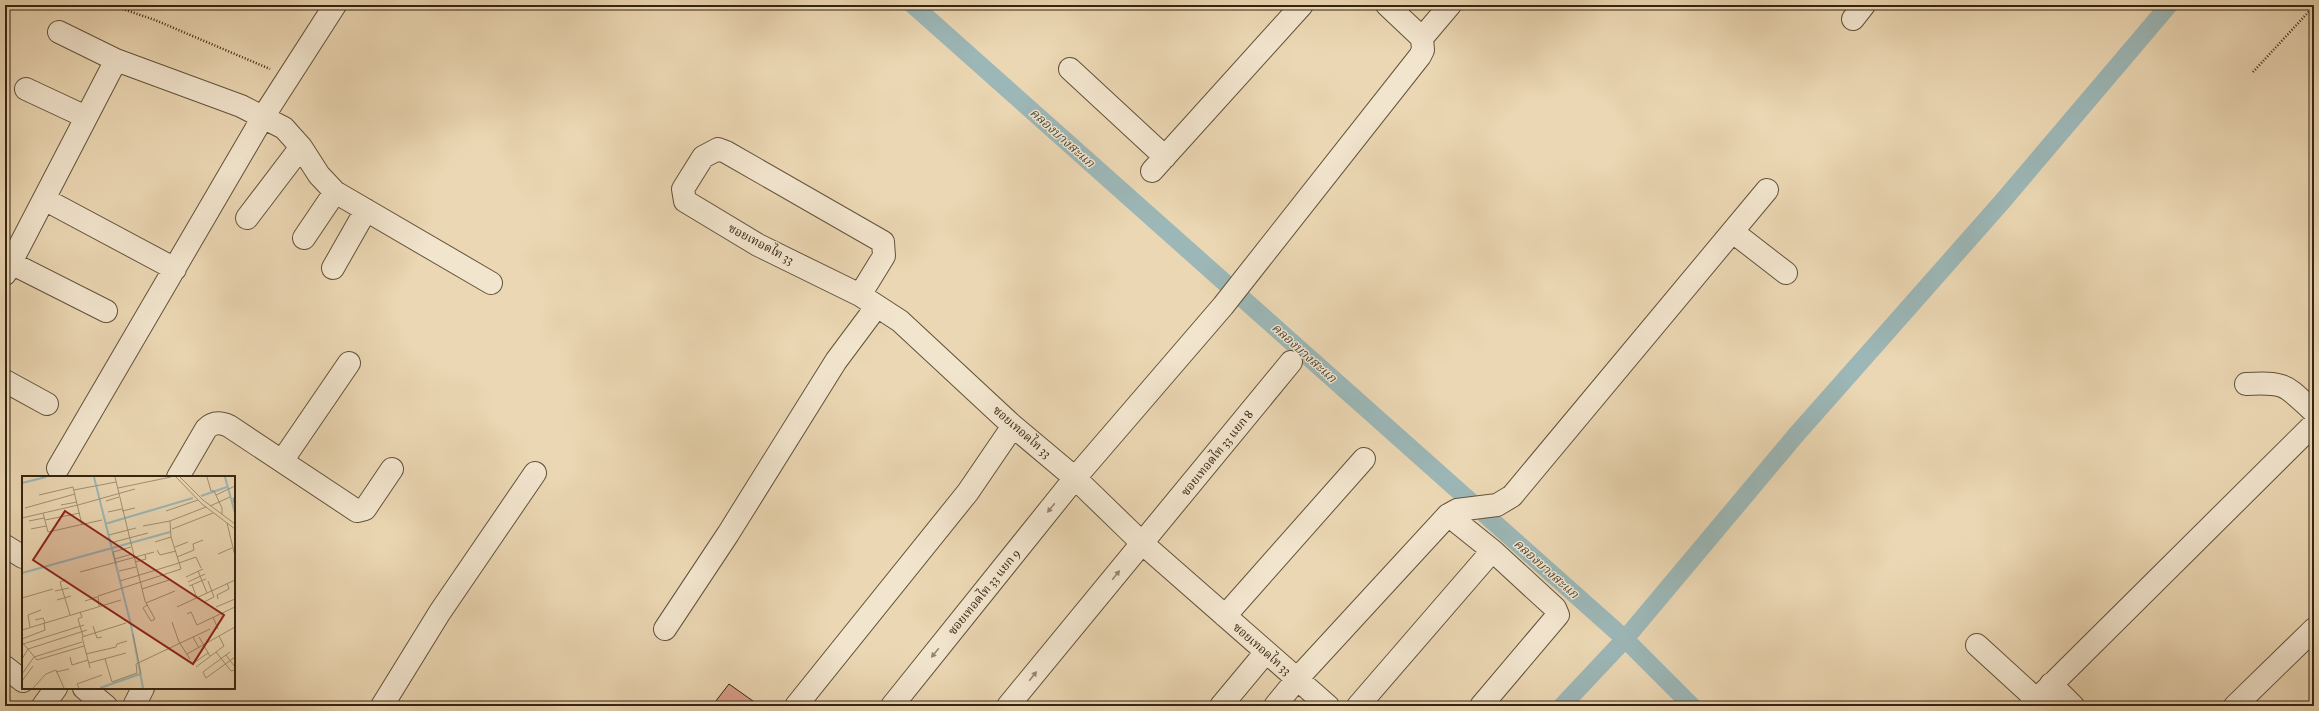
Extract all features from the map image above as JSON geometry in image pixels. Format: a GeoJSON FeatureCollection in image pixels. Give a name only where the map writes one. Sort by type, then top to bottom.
{"type":"FeatureCollection","features":[{"type":"Feature","properties":{"kind":"street"},"geometry":{"type":"LineString","coordinates":[[58,468],[263,117],[335,5]]}},
{"type":"Feature","properties":{"kind":"street"},"geometry":{"type":"LineString","coordinates":[[1070,69],[1159,164],[1302,5]]}},
{"type":"Feature","properties":{"kind":"street"},"geometry":{"type":"LineString","coordinates":[[1387,5],[1422,38],[1450,5]]}},
{"type":"Feature","properties":{"kind":"street"},"geometry":{"type":"LineString","coordinates":[[59,32],[116,60],[241,106],[284,128],[301,148],[319,175],[335,192],[490,282]]}},
{"type":"Feature","properties":{"kind":"street","name":"ซอยเทอดไท 33 แยก 9"},"geometry":{"type":"LineString","coordinates":[[892,706],[1075,478],[1222,306],[1420,56],[1423,50],[1422,38]]}},
{"type":"Feature","properties":{"kind":"street"},"geometry":{"type":"LineString","coordinates":[[106,311],[7,265],[44,199],[116,60]]}},
{"type":"Feature","properties":{"kind":"street"},"geometry":{"type":"LineString","coordinates":[[26,88],[86,117]]}},
{"type":"Feature","properties":{"kind":"street"},"geometry":{"type":"LineString","coordinates":[[248,218],[301,148]]}},
{"type":"Feature","properties":{"kind":"street","name":"ซอยเทอดไท 33"},"geometry":{"type":"LineString","coordinates":[[868,300],[884,256],[883,242],[726,152],[718,150],[703,157],[683,189],[685,201],[758,245],[868,300],[900,321],[1013,426],[1075,478],[1142,543],[1328,706]]}},
{"type":"Feature","properties":{"kind":"street"},"geometry":{"type":"LineString","coordinates":[[1275,706],[1297,679],[1453,512],[1497,505],[1512,496],[1733,232],[1766,190]]}},
{"type":"Feature","properties":{"kind":"street"},"geometry":{"type":"LineString","coordinates":[[304,238],[335,192]]}},
{"type":"Feature","properties":{"kind":"street"},"geometry":{"type":"LineString","coordinates":[[44,199],[175,269]]}},
{"type":"Feature","properties":{"kind":"street"},"geometry":{"type":"LineString","coordinates":[[333,268],[366,210]]}},
{"type":"Feature","properties":{"kind":"street"},"geometry":{"type":"LineString","coordinates":[[1733,232],[1786,273]]}},
{"type":"Feature","properties":{"kind":"street"},"geometry":{"type":"LineString","coordinates":[[665,629],[728,534],[836,361],[868,300]]}},
{"type":"Feature","properties":{"kind":"street","name":"ซอยเทอดไท 33 แยก 8"},"geometry":{"type":"LineString","coordinates":[[1008,706],[1291,362]]}},
{"type":"Feature","properties":{"kind":"street"},"geometry":{"type":"LineString","coordinates":[[282,461],[348,363]]}},
{"type":"Feature","properties":{"kind":"street"},"geometry":{"type":"LineString","coordinates":[[5,381],[46,404]]}},
{"type":"Feature","properties":{"kind":"street"},"geometry":{"type":"LineString","coordinates":[[2246,384],[2274,383],[2288,388],[2314,412]]}},
{"type":"Feature","properties":{"kind":"street"},"geometry":{"type":"LineString","coordinates":[[179,476],[206,429],[210,425],[220,422],[229,426],[357,511],[365,509],[392,469]]}},
{"type":"Feature","properties":{"kind":"street"},"geometry":{"type":"LineString","coordinates":[[2039,696],[2314,424]]}},
{"type":"Feature","properties":{"kind":"street"},"geometry":{"type":"LineString","coordinates":[[800,701],[968,492],[1013,426]]}},
{"type":"Feature","properties":{"kind":"street"},"geometry":{"type":"LineString","coordinates":[[1225,616],[1364,459]]}},
{"type":"Feature","properties":{"kind":"street"},"geometry":{"type":"LineString","coordinates":[[388,704],[440,612],[535,473]]}},
{"type":"Feature","properties":{"kind":"street"},"geometry":{"type":"LineString","coordinates":[[1453,512],[1492,551],[1555,608],[1558,615],[1481,706]]}},
{"type":"Feature","properties":{"kind":"street"},"geometry":{"type":"LineString","coordinates":[[1358,706],[1492,551]]}},
{"type":"Feature","properties":{"kind":"street"},"geometry":{"type":"LineString","coordinates":[[2236,706],[2314,629]]}},
{"type":"Feature","properties":{"kind":"street"},"geometry":{"type":"LineString","coordinates":[[1977,645],[2039,696],[2073,706]]}},
{"type":"Feature","properties":{"kind":"street"},"geometry":{"type":"LineString","coordinates":[[1221,706],[1266,652]]}},
{"type":"Feature","properties":{"kind":"street"},"geometry":{"type":"LineString","coordinates":[[5,667],[22,680]]}},
{"type":"Feature","properties":{"kind":"street"},"geometry":{"type":"LineString","coordinates":[[85,689],[106,706]]}},
{"type":"Feature","properties":{"kind":"street"},"geometry":{"type":"LineString","coordinates":[[134,706],[142,689]]}},
{"type":"Feature","properties":{"kind":"path"},"geometry":{"type":"LineString","coordinates":[[111,5],[155,20],[288,77]]}},
{"type":"Feature","properties":{"kind":"path"},"geometry":{"type":"LineString","coordinates":[[2253,72],[2314,6]]}},
{"type":"Feature","properties":{"kind":"building"},"geometry":{"type":"Polygon","coordinates":[[[729,684],[760,706],[712,706],[729,684]]]}},
{"type":"Feature","properties":{"kind":"waterway","name":"คลองบางสะแก"},"geometry":{"type":"LineString","coordinates":[[913,5],[1625,639],[1692,706]]}},
{"type":"Feature","properties":{"kind":"waterway"},"geometry":{"type":"LineString","coordinates":[[1562,706],[1625,639],[1796,435],[2001,203],[2169,5]]}}]}
